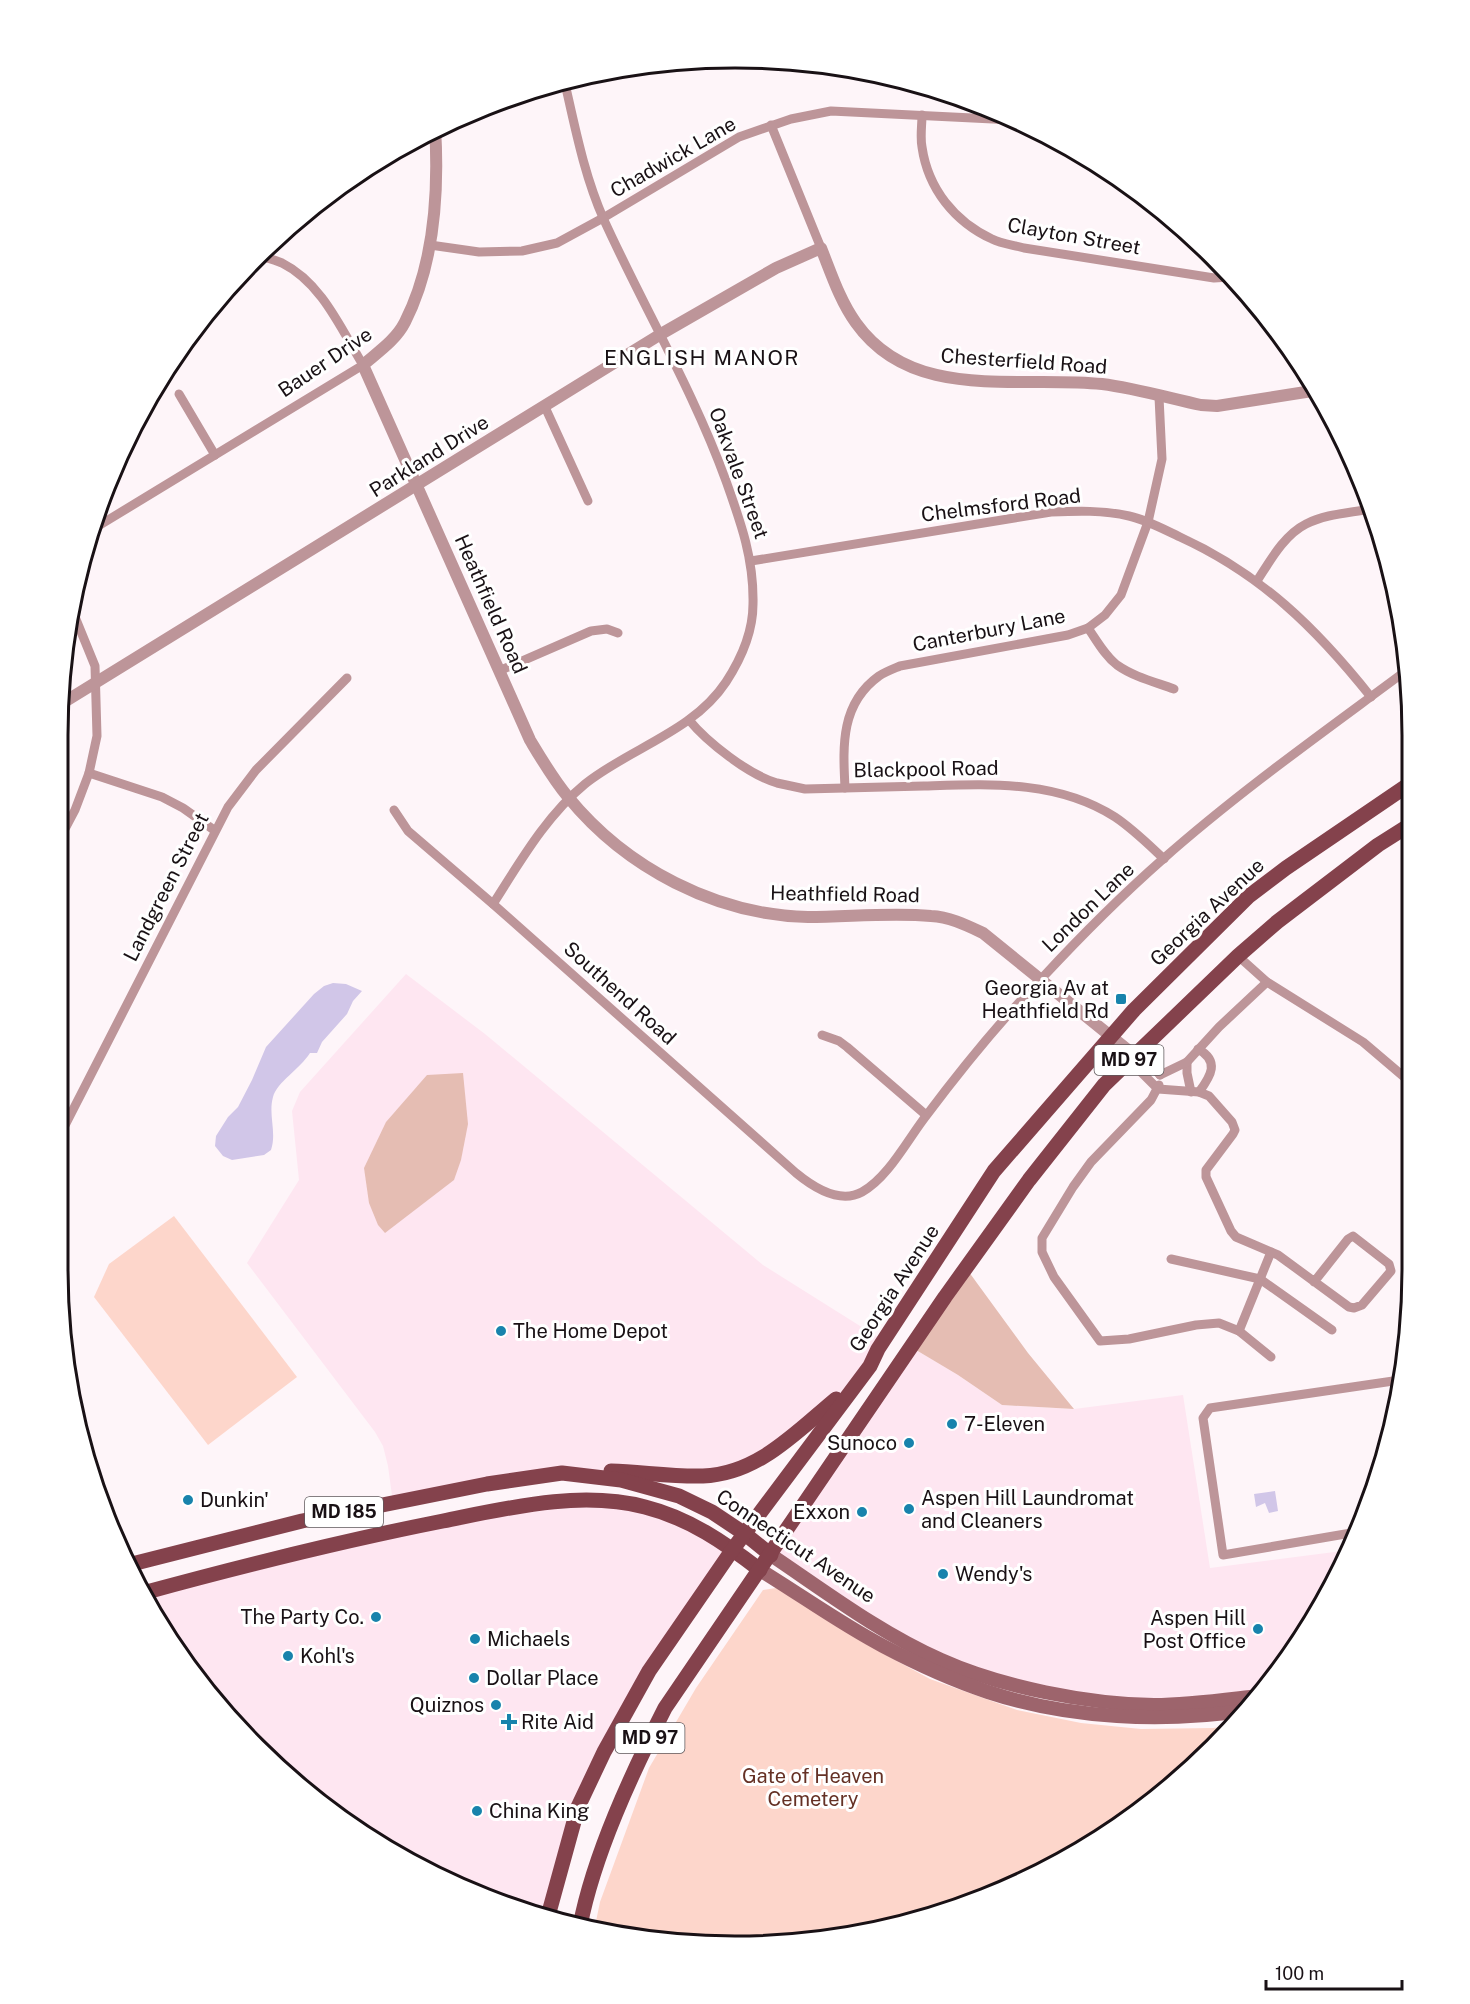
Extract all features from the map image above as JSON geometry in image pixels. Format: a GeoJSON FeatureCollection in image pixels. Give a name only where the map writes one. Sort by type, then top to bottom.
{"type":"FeatureCollection","features":[{"type":"Feature","properties":{"kind":"main road","name":"Georgia Avenue"},"geometry":{"type":"LineString","coordinates":[[550,1910],[578,1807],[604,1752],[649,1671],[733,1550],[870,1366],[878,1349],[994,1171],[1109,1036],[1249,896],[1294,862],[1402,789]]}},
{"type":"Feature","properties":{"kind":"main road","name":"MD 97"},"geometry":{"type":"LineString","coordinates":[[582,1919],[599,1859],[646,1746],[665,1708],[945,1297],[1023,1189],[1104,1085],[1238,956],[1277,922],[1378,845],[1402,830]]}},
{"type":"Feature","properties":{"kind":"main road"},"geometry":{"type":"LineString","coordinates":[[562,1473],[596,1470],[705,1476],[729,1473],[755,1463],[776,1449],[857,1382]]}},
{"type":"Feature","properties":{"kind":"main road","name":"Connecticut Avenue"},"geometry":{"type":"LineString","coordinates":[[136,1563],[302,1521],[487,1484],[562,1473],[621,1480],[679,1496],[712,1512],[857,1614],[941,1660],[980,1675],[1048,1692],[1118,1704],[1206,1703],[1246,1698]]}},
{"type":"Feature","properties":{"kind":"main road","name":"Connecticut Avenue"},"geometry":{"type":"LineString","coordinates":[[151,1591],[263,1560],[363,1537],[482,1514],[571,1501],[613,1502],[645,1506],[686,1521],[881,1645],[915,1662],[988,1692],[1031,1703],[1116,1716],[1206,1715],[1234,1712]]}},
{"type":"Feature","properties":{"kind":"street","name":"Oakvale Street"},"geometry":{"type":"LineString","coordinates":[[493,904],[553,814],[569,798],[587,783],[689,720],[715,697],[727,681],[745,644],[752,620],[751,561],[738,514],[690,390],[603,218],[582,159],[566,89]]}},
{"type":"Feature","properties":{"kind":"street","name":"Chadwick Lane"},"geometry":{"type":"LineString","coordinates":[[430,245],[479,252],[522,251],[557,243],[739,136],[771,125],[831,111],[992,119]]}},
{"type":"Feature","properties":{"kind":"street","name":"Clayton Street"},"geometry":{"type":"LineString","coordinates":[[922,115],[921,144],[925,164],[936,189],[953,213],[967,225],[993,240],[1024,248],[1221,278]]}},
{"type":"Feature","properties":{"kind":"street","name":"Chesterfield Road"},"geometry":{"type":"LineString","coordinates":[[771,125],[844,304],[856,324],[881,350],[914,370],[944,378],[1103,384],[1159,397],[1217,406],[1307,392]]}},
{"type":"Feature","properties":{"kind":"street","name":"Bauer Drive"},"geometry":{"type":"LineString","coordinates":[[102,524],[363,365],[392,340],[405,323],[421,281],[430,245],[438,170],[436,138]]}},
{"type":"Feature","properties":{"kind":"street","name":"Parkland Drive"},"geometry":{"type":"LineString","coordinates":[[69,699],[661,334],[776,268],[821,249]]}},
{"type":"Feature","properties":{"kind":"street"},"geometry":{"type":"LineString","coordinates":[[268,258],[282,263],[309,282],[322,297],[363,365]]}},
{"type":"Feature","properties":{"kind":"street","name":"Heathfield Road"},"geometry":{"type":"LineString","coordinates":[[363,365],[531,740],[551,774],[569,798],[605,836],[651,870],[676,884],[750,910],[806,917],[932,916],[956,921],[983,933],[1134,1055]]}},
{"type":"Feature","properties":{"kind":"street"},"geometry":{"type":"LineString","coordinates":[[179,394],[215,455]]}},
{"type":"Feature","properties":{"kind":"street","name":"Canterbury Lane"},"geometry":{"type":"LineString","coordinates":[[845,789],[843,749],[845,731],[857,701],[879,676],[900,666],[1068,635],[1089,628],[1105,615],[1121,595],[1148,522],[1162,459],[1159,397]]}},
{"type":"Feature","properties":{"kind":"street"},"geometry":{"type":"LineString","coordinates":[[545,407],[588,501]]}},
{"type":"Feature","properties":{"kind":"street"},"geometry":{"type":"LineString","coordinates":[[1257,581],[1284,543],[1305,524],[1326,517],[1363,510]]}},
{"type":"Feature","properties":{"kind":"street","name":"Chelmsford Road"},"geometry":{"type":"LineString","coordinates":[[751,561],[1051,512],[1095,511],[1129,516],[1148,522],[1206,549],[1257,581],[1307,623],[1339,656],[1371,697]]}},
{"type":"Feature","properties":{"kind":"street"},"geometry":{"type":"LineString","coordinates":[[68,823],[89,772],[97,736],[95,666],[77,622]]}},
{"type":"Feature","properties":{"kind":"street"},"geometry":{"type":"LineString","coordinates":[[1089,628],[1105,653],[1117,665],[1135,675],[1174,689]]}},
{"type":"Feature","properties":{"kind":"street"},"geometry":{"type":"LineString","coordinates":[[499,670],[591,631],[607,629],[618,633]]}},
{"type":"Feature","properties":{"kind":"street","name":"London Lane"},"geometry":{"type":"LineString","coordinates":[[829,1193],[845,1196],[861,1193],[879,1180],[926,1115],[1040,979],[1102,916],[1164,859],[1242,794],[1400,676]]}},
{"type":"Feature","properties":{"kind":"street","name":"Landgreen Street"},"geometry":{"type":"LineString","coordinates":[[68,1119],[214,830],[228,807],[256,770],[347,678]]}},
{"type":"Feature","properties":{"kind":"street","name":"Blackpool Road"},"geometry":{"type":"LineString","coordinates":[[689,720],[702,736],[750,770],[775,783],[805,789],[997,783],[1036,787],[1075,797],[1114,817],[1139,835],[1164,859]]}},
{"type":"Feature","properties":{"kind":"street"},"geometry":{"type":"LineString","coordinates":[[89,772],[162,796],[214,830]]}},
{"type":"Feature","properties":{"kind":"street","name":"Southend Road"},"geometry":{"type":"LineString","coordinates":[[394,810],[408,831],[796,1173],[808,1183],[829,1193]]}},
{"type":"Feature","properties":{"kind":"street"},"geometry":{"type":"LineString","coordinates":[[1238,956],[1267,982],[1363,1042],[1402,1075]]}},
{"type":"Feature","properties":{"kind":"street"},"geometry":{"type":"LineString","coordinates":[[1160,1075],[1187,1062],[1267,982]]}},
{"type":"Feature","properties":{"kind":"street"},"geometry":{"type":"LineString","coordinates":[[822,1035],[848,1047],[926,1115]]}},
{"type":"Feature","properties":{"kind":"street"},"geometry":{"type":"LineString","coordinates":[[1195,1092],[1210,1078],[1212,1072],[1211,1062],[1207,1055],[1198,1049]]}},
{"type":"Feature","properties":{"kind":"street"},"geometry":{"type":"LineString","coordinates":[[1134,1055],[1145,1059],[1160,1075]]}},
{"type":"Feature","properties":{"kind":"street"},"geometry":{"type":"LineString","coordinates":[[1134,1055],[1137,1068],[1158,1089],[1195,1092],[1209,1096],[1232,1122],[1235,1130],[1206,1170],[1206,1177],[1236,1237],[1272,1252],[1314,1282],[1349,1307],[1362,1305],[1391,1271],[1389,1264],[1353,1236],[1348,1239],[1314,1282]]}},
{"type":"Feature","properties":{"kind":"street"},"geometry":{"type":"LineString","coordinates":[[1187,1062],[1187,1073],[1195,1092]]}},
{"type":"Feature","properties":{"kind":"street"},"geometry":{"type":"LineString","coordinates":[[1160,1075],[1158,1089],[1152,1100],[1100,1151],[1072,1187],[1042,1238],[1042,1252],[1062,1290],[1100,1341],[1129,1339],[1196,1325],[1219,1323],[1239,1330],[1271,1357]]}},
{"type":"Feature","properties":{"kind":"street"},"geometry":{"type":"LineString","coordinates":[[1239,1330],[1248,1314],[1272,1252]]}},
{"type":"Feature","properties":{"kind":"street"},"geometry":{"type":"LineString","coordinates":[[1171,1258],[1260,1279],[1332,1330]]}},
{"type":"Feature","properties":{"kind":"street"},"geometry":{"type":"LineString","coordinates":[[1348,1534],[1223,1555],[1203,1418],[1210,1408],[1393,1381]]}},
{"type":"Feature","properties":{"kind":"shaded area"},"geometry":{"type":"Polygon","coordinates":[[[406,974],[485,1034],[763,1265],[884,1341],[857,1382],[741,1469],[629,1471],[393,1503],[383,1446],[375,1432],[247,1263],[299,1180],[292,1111],[300,1092],[406,974]]]}},
{"type":"Feature","properties":{"kind":"shaded area"},"geometry":{"type":"Polygon","coordinates":[[[333,983],[346,984],[362,991],[353,1001],[347,1014],[322,1042],[317,1053],[310,1053],[275,1091],[271,1110],[273,1143],[271,1150],[264,1155],[232,1160],[223,1156],[215,1146],[216,1136],[228,1117],[238,1107],[266,1047],[314,994],[324,986],[333,983]]]}},
{"type":"Feature","properties":{"kind":"shaded area"},"geometry":{"type":"Polygon","coordinates":[[[463,1073],[468,1124],[461,1160],[454,1180],[385,1233],[378,1225],[369,1203],[364,1168],[386,1122],[427,1075],[463,1073]]]}},
{"type":"Feature","properties":{"kind":"shaded area"},"geometry":{"type":"Polygon","coordinates":[[[966,1268],[1028,1353],[1074,1409],[1002,1405],[911,1347],[966,1268]]]}},
{"type":"Feature","properties":{"kind":"shaded area"},"geometry":{"type":"Polygon","coordinates":[[[911,1347],[1002,1405],[1074,1409],[1183,1395],[1210,1568],[1340,1551],[1313,1603],[1290,1640],[1247,1697],[1118,1704],[941,1660],[771,1555],[911,1347]]]}},
{"type":"Feature","properties":{"kind":"shaded area"},"geometry":{"type":"Polygon","coordinates":[[[1275,1491],[1278,1511],[1269,1513],[1265,1503],[1256,1507],[1254,1494],[1275,1491]]]}},
{"type":"Feature","properties":{"kind":"shaded area"},"geometry":{"type":"Polygon","coordinates":[[[533,1506],[645,1506],[733,1549],[604,1753],[550,1910],[480,1886],[440,1868],[364,1824],[329,1799],[263,1741],[233,1709],[180,1640],[151,1591],[533,1506]]]}},
{"type":"Feature","properties":{"kind":"green space"},"geometry":{"type":"Polygon","coordinates":[[[174,1216],[297,1377],[208,1445],[94,1297],[109,1264],[174,1216]]]}},
{"type":"Feature","properties":{"kind":"green space","name":"Gate of Heaven Cemetery"},"geometry":{"type":"Polygon","coordinates":[[[776,1588],[864,1643],[930,1679],[1017,1710],[1081,1723],[1141,1729],[1220,1727],[1175,1771],[1106,1824],[1030,1868],[950,1901],[865,1924],[779,1935],[691,1935],[648,1931],[596,1922],[600,1902],[649,1768],[696,1688],[763,1590],[776,1588]]]}},
{"type":"Feature","properties":{"kind":"place","name":"Georgia Av at Heathfield Rd"},"geometry":{"type":"Point","coordinates":[1121,999]}},
{"type":"Feature","properties":{"kind":"place","name":"The Home Depot"},"geometry":{"type":"Point","coordinates":[501,1331]}},
{"type":"Feature","properties":{"kind":"place","name":"7-Eleven"},"geometry":{"type":"Point","coordinates":[952,1424]}},
{"type":"Feature","properties":{"kind":"place","name":"Sunoco"},"geometry":{"type":"Point","coordinates":[909,1443]}},
{"type":"Feature","properties":{"kind":"place","name":"Dunkin'"},"geometry":{"type":"Point","coordinates":[188,1500]}},
{"type":"Feature","properties":{"kind":"place","name":"Aspen Hill Laundromat and Cleaners"},"geometry":{"type":"Point","coordinates":[909,1509]}},
{"type":"Feature","properties":{"kind":"place","name":"Exxon"},"geometry":{"type":"Point","coordinates":[862,1512]}},
{"type":"Feature","properties":{"kind":"place","name":"Wendy's"},"geometry":{"type":"Point","coordinates":[943,1574]}},
{"type":"Feature","properties":{"kind":"place","name":"The Party Co."},"geometry":{"type":"Point","coordinates":[376,1617]}},
{"type":"Feature","properties":{"kind":"place","name":"Aspen Hill Post Office"},"geometry":{"type":"Point","coordinates":[1258,1629]}},
{"type":"Feature","properties":{"kind":"place","name":"Michaels"},"geometry":{"type":"Point","coordinates":[475,1639]}},
{"type":"Feature","properties":{"kind":"place","name":"Kohl's"},"geometry":{"type":"Point","coordinates":[288,1656]}},
{"type":"Feature","properties":{"kind":"place","name":"Dollar Place"},"geometry":{"type":"Point","coordinates":[474,1678]}},
{"type":"Feature","properties":{"kind":"place","name":"Quiznos"},"geometry":{"type":"Point","coordinates":[496,1705]}},
{"type":"Feature","properties":{"kind":"place","name":"Rite Aid"},"geometry":{"type":"Point","coordinates":[509,1722]}},
{"type":"Feature","properties":{"kind":"place","name":"China King"},"geometry":{"type":"Point","coordinates":[477,1811]}},
{"type":"Feature","properties":{"kind":"district","name":"ENGLISH MANOR"},"geometry":{"type":"Point","coordinates":[702,358]}}]}
